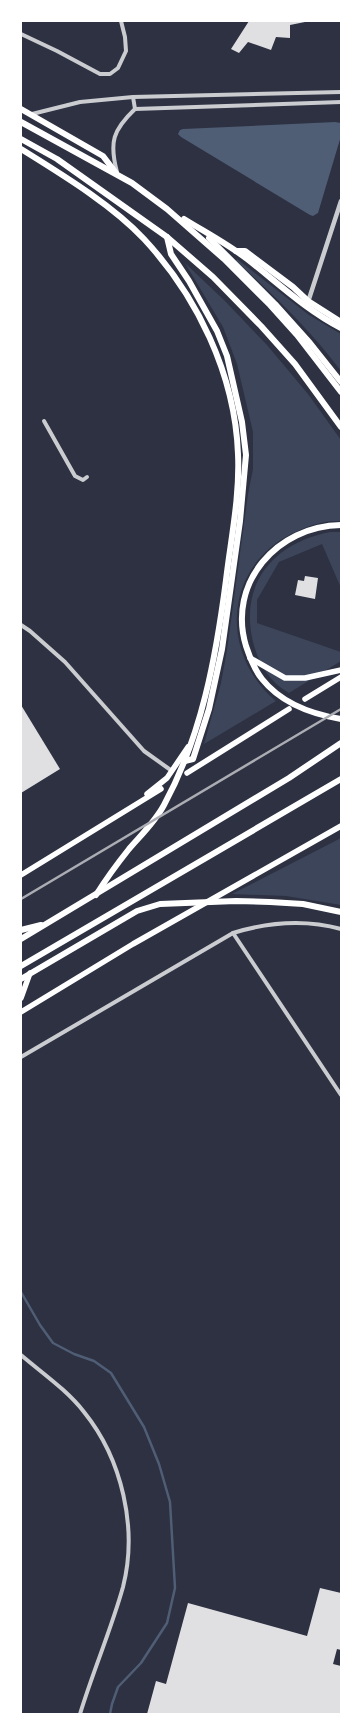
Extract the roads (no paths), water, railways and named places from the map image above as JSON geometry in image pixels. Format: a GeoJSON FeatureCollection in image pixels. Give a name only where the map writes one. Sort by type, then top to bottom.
{"type":"FeatureCollection","features":[{"type":"Feature","properties":{"kind":"highway"},"geometry":{"type":"LineString","coordinates":[[21,109],[103,156],[118,176]]}},
{"type":"Feature","properties":{"kind":"highway"},"geometry":{"type":"LineString","coordinates":[[21,122],[132,183],[167,209],[224,259],[270,305],[297,335],[341,392]]}},
{"type":"Feature","properties":{"kind":"highway"},"geometry":{"type":"LineString","coordinates":[[21,139],[57,159],[167,237],[213,277],[262,326],[295,364],[341,427]]}},
{"type":"Feature","properties":{"kind":"highway"},"geometry":{"type":"LineString","coordinates":[[21,149],[78,186],[117,214],[143,238],[160,258],[197,312],[220,361],[230,400],[238,454],[237,486],[221,618],[210,679],[193,740],[185,761],[160,812],[152,824],[107,876],[96,895]]}},
{"type":"Feature","properties":{"kind":"highway"},"geometry":{"type":"LineString","coordinates":[[167,209],[246,258],[307,304],[323,319],[341,328]]}},
{"type":"Feature","properties":{"kind":"highway"},"geometry":{"type":"LineString","coordinates":[[202,230],[275,304],[310,343],[341,382]]}},
{"type":"Feature","properties":{"kind":"highway"},"geometry":{"type":"LineString","coordinates":[[167,237],[171,254],[189,280],[217,331],[227,356],[241,416],[246,455],[236,552],[216,680],[192,759],[185,761]]}},
{"type":"Feature","properties":{"kind":"highway"},"geometry":{"type":"LineString","coordinates":[[307,304],[341,322]]}},
{"type":"Feature","properties":{"kind":"highway"},"geometry":{"type":"LineString","coordinates":[[341,525],[320,527],[294,537],[272,552],[256,570],[250,581],[243,607],[244,638],[250,658],[261,679],[286,701],[319,715],[341,719]]}},
{"type":"Feature","properties":{"kind":"highway"},"geometry":{"type":"LineString","coordinates":[[21,940],[289,778],[341,743]]}},
{"type":"Feature","properties":{"kind":"highway"},"geometry":{"type":"LineString","coordinates":[[21,966],[341,779]]}},
{"type":"Feature","properties":{"kind":"highway"},"geometry":{"type":"LineString","coordinates":[[21,979],[137,911],[160,904],[175,902],[236,901],[303,904],[341,912]]}},
{"type":"Feature","properties":{"kind":"highway"},"geometry":{"type":"LineString","coordinates":[[21,930],[48,923]]}},
{"type":"Feature","properties":{"kind":"main road"},"geometry":{"type":"LineString","coordinates":[[250,658],[285,678],[305,678],[341,670]]}},
{"type":"Feature","properties":{"kind":"main road"},"geometry":{"type":"LineString","coordinates":[[305,699],[341,677]]}},
{"type":"Feature","properties":{"kind":"main road"},"geometry":{"type":"LineString","coordinates":[[187,773],[289,709]]}},
{"type":"Feature","properties":{"kind":"main road"},"geometry":{"type":"LineString","coordinates":[[128,810],[167,778],[193,740]]}},
{"type":"Feature","properties":{"kind":"main road"},"geometry":{"type":"LineString","coordinates":[[21,875],[161,789]]}},
{"type":"Feature","properties":{"kind":"main road"},"geometry":{"type":"LineString","coordinates":[[21,1012],[133,944],[341,826]]}},
{"type":"Feature","properties":{"kind":"main road"},"geometry":{"type":"LineString","coordinates":[[21,998],[30,973]]}},
{"type":"Feature","properties":{"kind":"street"},"geometry":{"type":"LineString","coordinates":[[21,34],[100,74],[110,74],[118,68],[126,51],[125,37],[121,21]]}},
{"type":"Feature","properties":{"kind":"street"},"geometry":{"type":"LineString","coordinates":[[32,114],[80,102],[133,97],[341,92]]}},
{"type":"Feature","properties":{"kind":"street"},"geometry":{"type":"LineString","coordinates":[[133,97],[135,109]]}},
{"type":"Feature","properties":{"kind":"street"},"geometry":{"type":"LineString","coordinates":[[118,176],[112,149],[114,138],[118,128],[135,109],[341,102]]}},
{"type":"Feature","properties":{"kind":"street"},"geometry":{"type":"LineString","coordinates":[[307,304],[341,201]]}},
{"type":"Feature","properties":{"kind":"street"},"geometry":{"type":"LineString","coordinates":[[44,421],[75,476],[83,480],[87,477]]}},
{"type":"Feature","properties":{"kind":"street"},"geometry":{"type":"LineString","coordinates":[[21,625],[65,662],[144,751],[172,771]]}},
{"type":"Feature","properties":{"kind":"street"},"geometry":{"type":"LineString","coordinates":[[21,1057],[233,933],[256,926],[283,922],[330,926],[341,929]]}},
{"type":"Feature","properties":{"kind":"street"},"geometry":{"type":"LineString","coordinates":[[233,933],[341,1095]]}},
{"type":"Feature","properties":{"kind":"street"},"geometry":{"type":"LineString","coordinates":[[21,1355],[51,1379],[84,1411],[105,1443],[118,1474],[126,1510],[128,1548],[123,1586],[80,1714]]}},
{"type":"Feature","properties":{"kind":"waterway"},"geometry":{"type":"LineString","coordinates":[[21,1292],[40,1325],[53,1343],[74,1354],[94,1361],[111,1373],[144,1427],[159,1464],[170,1502],[175,1588],[167,1623],[141,1663],[118,1687],[110,1714]]}},
{"type":"Feature","properties":{"kind":"railway"},"geometry":{"type":"LineString","coordinates":[[21,899],[341,709]]}}]}
